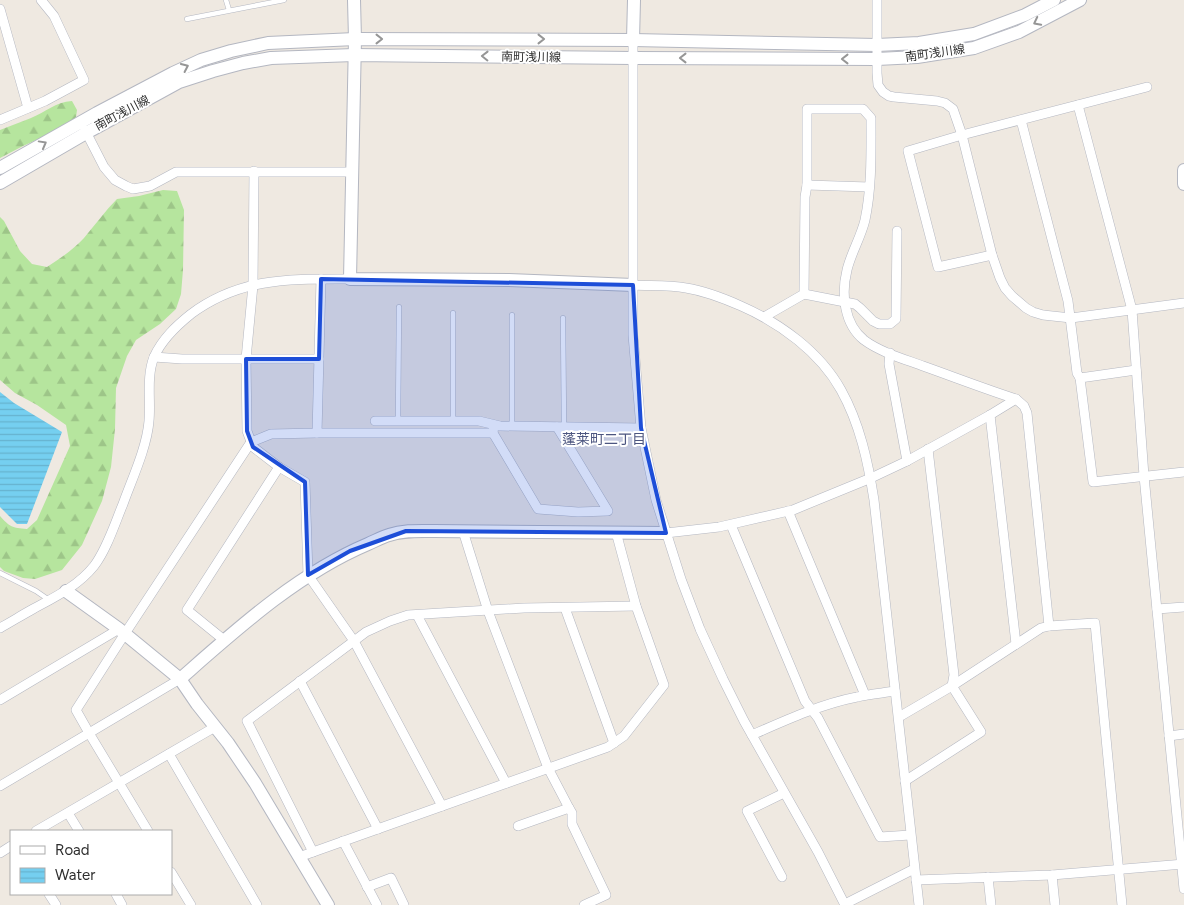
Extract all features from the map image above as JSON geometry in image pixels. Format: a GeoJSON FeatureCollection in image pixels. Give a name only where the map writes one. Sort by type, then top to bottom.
{"type":"FeatureCollection","features":[{"type":"Feature","properties":{"kind":"street"},"geometry":{"type":"LineString","coordinates":[[0,120],[45,101],[84,80],[54,16],[41,0]]}},
{"type":"Feature","properties":{"kind":"street"},"geometry":{"type":"LineString","coordinates":[[350,279],[355,38],[354,0]]}},
{"type":"Feature","properties":{"kind":"street"},"geometry":{"type":"LineString","coordinates":[[634,0],[632,58],[633,335],[641,428],[656,500],[666,533],[700,629],[723,679],[845,904],[914,870]]}},
{"type":"Feature","properties":{"kind":"street"},"geometry":{"type":"LineString","coordinates":[[877,0],[878,85],[883,92],[894,97],[937,101],[948,105],[954,112],[962,135],[992,255],[1005,288],[1020,303],[1033,312],[1070,318],[1184,303]]}},
{"type":"Feature","properties":{"kind":"street","name":"南町浅川線"},"geometry":{"type":"LineString","coordinates":[[0,183],[84,128],[97,113],[173,73],[201,60],[268,42],[355,38],[633,40],[877,45],[919,43],[974,34],[1025,15],[1054,0]]}},
{"type":"Feature","properties":{"kind":"street","name":"南町浅川線"},"geometry":{"type":"LineString","coordinates":[[0,168],[179,82],[212,71],[271,58],[354,55],[877,59],[974,48],[1019,32],[1080,0]]}},
{"type":"Feature","properties":{"kind":"street"},"geometry":{"type":"LineString","coordinates":[[0,9],[28,108]]}},
{"type":"Feature","properties":{"kind":"street"},"geometry":{"type":"LineString","coordinates":[[992,255],[938,267],[908,150],[1147,87]]}},
{"type":"Feature","properties":{"kind":"street"},"geometry":{"type":"LineString","coordinates":[[1078,105],[1132,310],[1144,476],[1184,889]]}},
{"type":"Feature","properties":{"kind":"street"},"geometry":{"type":"LineString","coordinates":[[804,294],[807,109],[863,109],[871,118],[871,175],[864,221],[847,269],[844,286],[847,314],[857,334],[866,341],[890,353],[1016,400],[1024,406],[1027,413],[1050,626]]}},
{"type":"Feature","properties":{"kind":"street"},"geometry":{"type":"LineString","coordinates":[[1021,120],[1068,301],[1093,482],[1184,472]]}},
{"type":"Feature","properties":{"kind":"street"},"geometry":{"type":"LineString","coordinates":[[84,128],[104,167],[115,180],[133,189],[150,186],[176,172],[352,172]]}},
{"type":"Feature","properties":{"kind":"street"},"geometry":{"type":"LineString","coordinates":[[1184,170],[1184,184]]}},
{"type":"Feature","properties":{"kind":"street"},"geometry":{"type":"LineString","coordinates":[[254,171],[253,285],[246,359],[247,431],[253,447],[279,467],[305,482],[308,575],[354,641],[442,806]]}},
{"type":"Feature","properties":{"kind":"street"},"geometry":{"type":"LineString","coordinates":[[807,185],[869,187]]}},
{"type":"Feature","properties":{"kind":"street"},"geometry":{"type":"LineString","coordinates":[[764,317],[804,294],[845,301],[858,306],[876,324],[887,325],[895,321],[897,231]]}},
{"type":"Feature","properties":{"kind":"street"},"geometry":{"type":"LineString","coordinates":[[317,433],[321,279]]}},
{"type":"Feature","properties":{"kind":"street"},"geometry":{"type":"LineString","coordinates":[[0,628],[66,591],[95,565],[115,524],[146,439],[149,421],[150,373],[154,357],[166,337],[182,321],[224,294],[253,285],[283,280],[350,279],[509,280],[633,285],[687,288],[715,295],[756,312],[779,326],[808,349],[841,389],[861,438],[871,478],[919,905]]}},
{"type":"Feature","properties":{"kind":"street"},"geometry":{"type":"LineString","coordinates":[[890,353],[889,364],[906,461]]}},
{"type":"Feature","properties":{"kind":"street"},"geometry":{"type":"LineString","coordinates":[[154,357],[182,359],[319,359]]}},
{"type":"Feature","properties":{"kind":"street"},"geometry":{"type":"LineString","coordinates":[[1080,378],[1136,370]]}},
{"type":"Feature","properties":{"kind":"street"},"geometry":{"type":"LineString","coordinates":[[0,786],[180,680],[247,621],[308,575],[350,551],[389,535],[406,531],[666,533],[731,525],[788,512],[871,478],[906,461],[1016,400]]}},
{"type":"Feature","properties":{"kind":"street"},"geometry":{"type":"LineString","coordinates":[[990,415],[1016,644]]}},
{"type":"Feature","properties":{"kind":"street"},"geometry":{"type":"LineString","coordinates":[[374,421],[478,421],[494,429],[538,509],[608,512],[561,427]]}},
{"type":"Feature","properties":{"kind":"street"},"geometry":{"type":"LineString","coordinates":[[147,830],[76,710],[122,632],[251,442],[271,434],[494,429],[512,426],[641,428]]}},
{"type":"Feature","properties":{"kind":"street"},"geometry":{"type":"LineString","coordinates":[[905,781],[981,732],[952,686],[954,675],[928,449]]}},
{"type":"Feature","properties":{"kind":"street"},"geometry":{"type":"LineString","coordinates":[[224,640],[187,610],[279,467]]}},
{"type":"Feature","properties":{"kind":"street"},"geometry":{"type":"LineString","coordinates":[[788,512],[865,695]]}},
{"type":"Feature","properties":{"kind":"street"},"geometry":{"type":"LineString","coordinates":[[731,525],[805,701],[818,718],[880,837],[910,835]]}},
{"type":"Feature","properties":{"kind":"street"},"geometry":{"type":"LineString","coordinates":[[463,531],[488,611],[548,768],[572,814],[572,824],[606,895],[584,905]]}},
{"type":"Feature","properties":{"kind":"street"},"geometry":{"type":"LineString","coordinates":[[299,856],[608,747],[624,736],[664,685],[636,606],[616,532]]}},
{"type":"Feature","properties":{"kind":"street"},"geometry":{"type":"LineString","coordinates":[[66,591],[122,632],[180,680],[228,742],[255,783],[328,905]]}},
{"type":"Feature","properties":{"kind":"street"},"geometry":{"type":"LineString","coordinates":[[313,852],[247,721],[366,632],[408,615],[636,606]]}},
{"type":"Feature","properties":{"kind":"street"},"geometry":{"type":"LineString","coordinates":[[1157,609],[1184,607]]}},
{"type":"Feature","properties":{"kind":"street"},"geometry":{"type":"LineString","coordinates":[[565,608],[614,743]]}},
{"type":"Feature","properties":{"kind":"street"},"geometry":{"type":"LineString","coordinates":[[417,615],[506,783]]}},
{"type":"Feature","properties":{"kind":"street"},"geometry":{"type":"LineString","coordinates":[[898,717],[952,686],[1041,628],[1095,623],[1122,905]]}},
{"type":"Feature","properties":{"kind":"street"},"geometry":{"type":"LineString","coordinates":[[0,700],[122,632]]}},
{"type":"Feature","properties":{"kind":"street"},"geometry":{"type":"LineString","coordinates":[[300,681],[378,829]]}},
{"type":"Feature","properties":{"kind":"street"},"geometry":{"type":"LineString","coordinates":[[752,735],[813,710],[848,699],[896,690]]}},
{"type":"Feature","properties":{"kind":"street"},"geometry":{"type":"LineString","coordinates":[[38,830],[215,727]]}},
{"type":"Feature","properties":{"kind":"street"},"geometry":{"type":"LineString","coordinates":[[1169,736],[1184,734]]}},
{"type":"Feature","properties":{"kind":"street"},"geometry":{"type":"LineString","coordinates":[[169,754],[257,905]]}},
{"type":"Feature","properties":{"kind":"street"},"geometry":{"type":"LineString","coordinates":[[782,877],[747,811],[784,793]]}},
{"type":"Feature","properties":{"kind":"street"},"geometry":{"type":"LineString","coordinates":[[518,826],[569,808]]}},
{"type":"Feature","properties":{"kind":"street"},"geometry":{"type":"LineString","coordinates":[[68,813],[78,830]]}},
{"type":"Feature","properties":{"kind":"street"},"geometry":{"type":"LineString","coordinates":[[344,841],[377,905]]}},
{"type":"Feature","properties":{"kind":"street"},"geometry":{"type":"LineString","coordinates":[[916,880],[1052,875],[1183,864]]}},
{"type":"Feature","properties":{"kind":"street"},"geometry":{"type":"LineString","coordinates":[[172,874],[191,905]]}},
{"type":"Feature","properties":{"kind":"street"},"geometry":{"type":"LineString","coordinates":[[1052,875],[1055,905]]}},
{"type":"Feature","properties":{"kind":"street"},"geometry":{"type":"LineString","coordinates":[[988,877],[991,905]]}},
{"type":"Feature","properties":{"kind":"street"},"geometry":{"type":"LineString","coordinates":[[367,887],[391,878],[404,905]]}},
{"type":"Feature","properties":{"kind":"lane"},"geometry":{"type":"LineString","coordinates":[[226,0],[230,10]]}},
{"type":"Feature","properties":{"kind":"lane"},"geometry":{"type":"LineString","coordinates":[[187,19],[284,0]]}},
{"type":"Feature","properties":{"kind":"lane"},"geometry":{"type":"LineString","coordinates":[[398,421],[400,307]]}},
{"type":"Feature","properties":{"kind":"lane"},"geometry":{"type":"LineString","coordinates":[[453,313],[453,421]]}},
{"type":"Feature","properties":{"kind":"lane"},"geometry":{"type":"LineString","coordinates":[[512,315],[512,426]]}},
{"type":"Feature","properties":{"kind":"lane"},"geometry":{"type":"LineString","coordinates":[[561,427],[563,318]]}},
{"type":"Feature","properties":{"kind":"lane"},"geometry":{"type":"LineString","coordinates":[[0,573],[36,591],[49,600]]}},
{"type":"Feature","properties":{"kind":"highlighted area"},"geometry":{"type":"Polygon","coordinates":[[[321,279],[633,285],[641,428],[666,533],[406,531],[350,551],[308,575],[305,482],[253,447],[247,431],[246,359],[319,359],[321,279]]]}},
{"type":"Feature","properties":{"kind":"green space"},"geometry":{"type":"Polygon","coordinates":[[[72,101],[77,110],[76,117],[65,127],[0,158],[0,130],[31,118],[56,105],[72,101]]]}},
{"type":"Feature","properties":{"kind":"green space"},"geometry":{"type":"Polygon","coordinates":[[[163,190],[177,191],[184,210],[181,294],[176,309],[160,324],[136,340],[127,356],[116,388],[115,429],[111,467],[102,501],[82,545],[62,570],[35,579],[23,578],[4,571],[0,567],[0,516],[6,523],[22,529],[27,529],[37,520],[70,446],[66,425],[37,405],[15,393],[0,380],[0,217],[20,251],[32,264],[47,267],[80,242],[117,199],[163,190]]]}},
{"type":"Feature","properties":{"kind":"water"},"geometry":{"type":"Polygon","coordinates":[[[0,392],[14,403],[62,432],[27,524],[17,524],[0,507],[0,392]]]}},
{"type":"Feature","properties":{"kind":"district","name":"蓬莱町二丁目"},"geometry":{"type":"Point","coordinates":[604,439]}}]}
